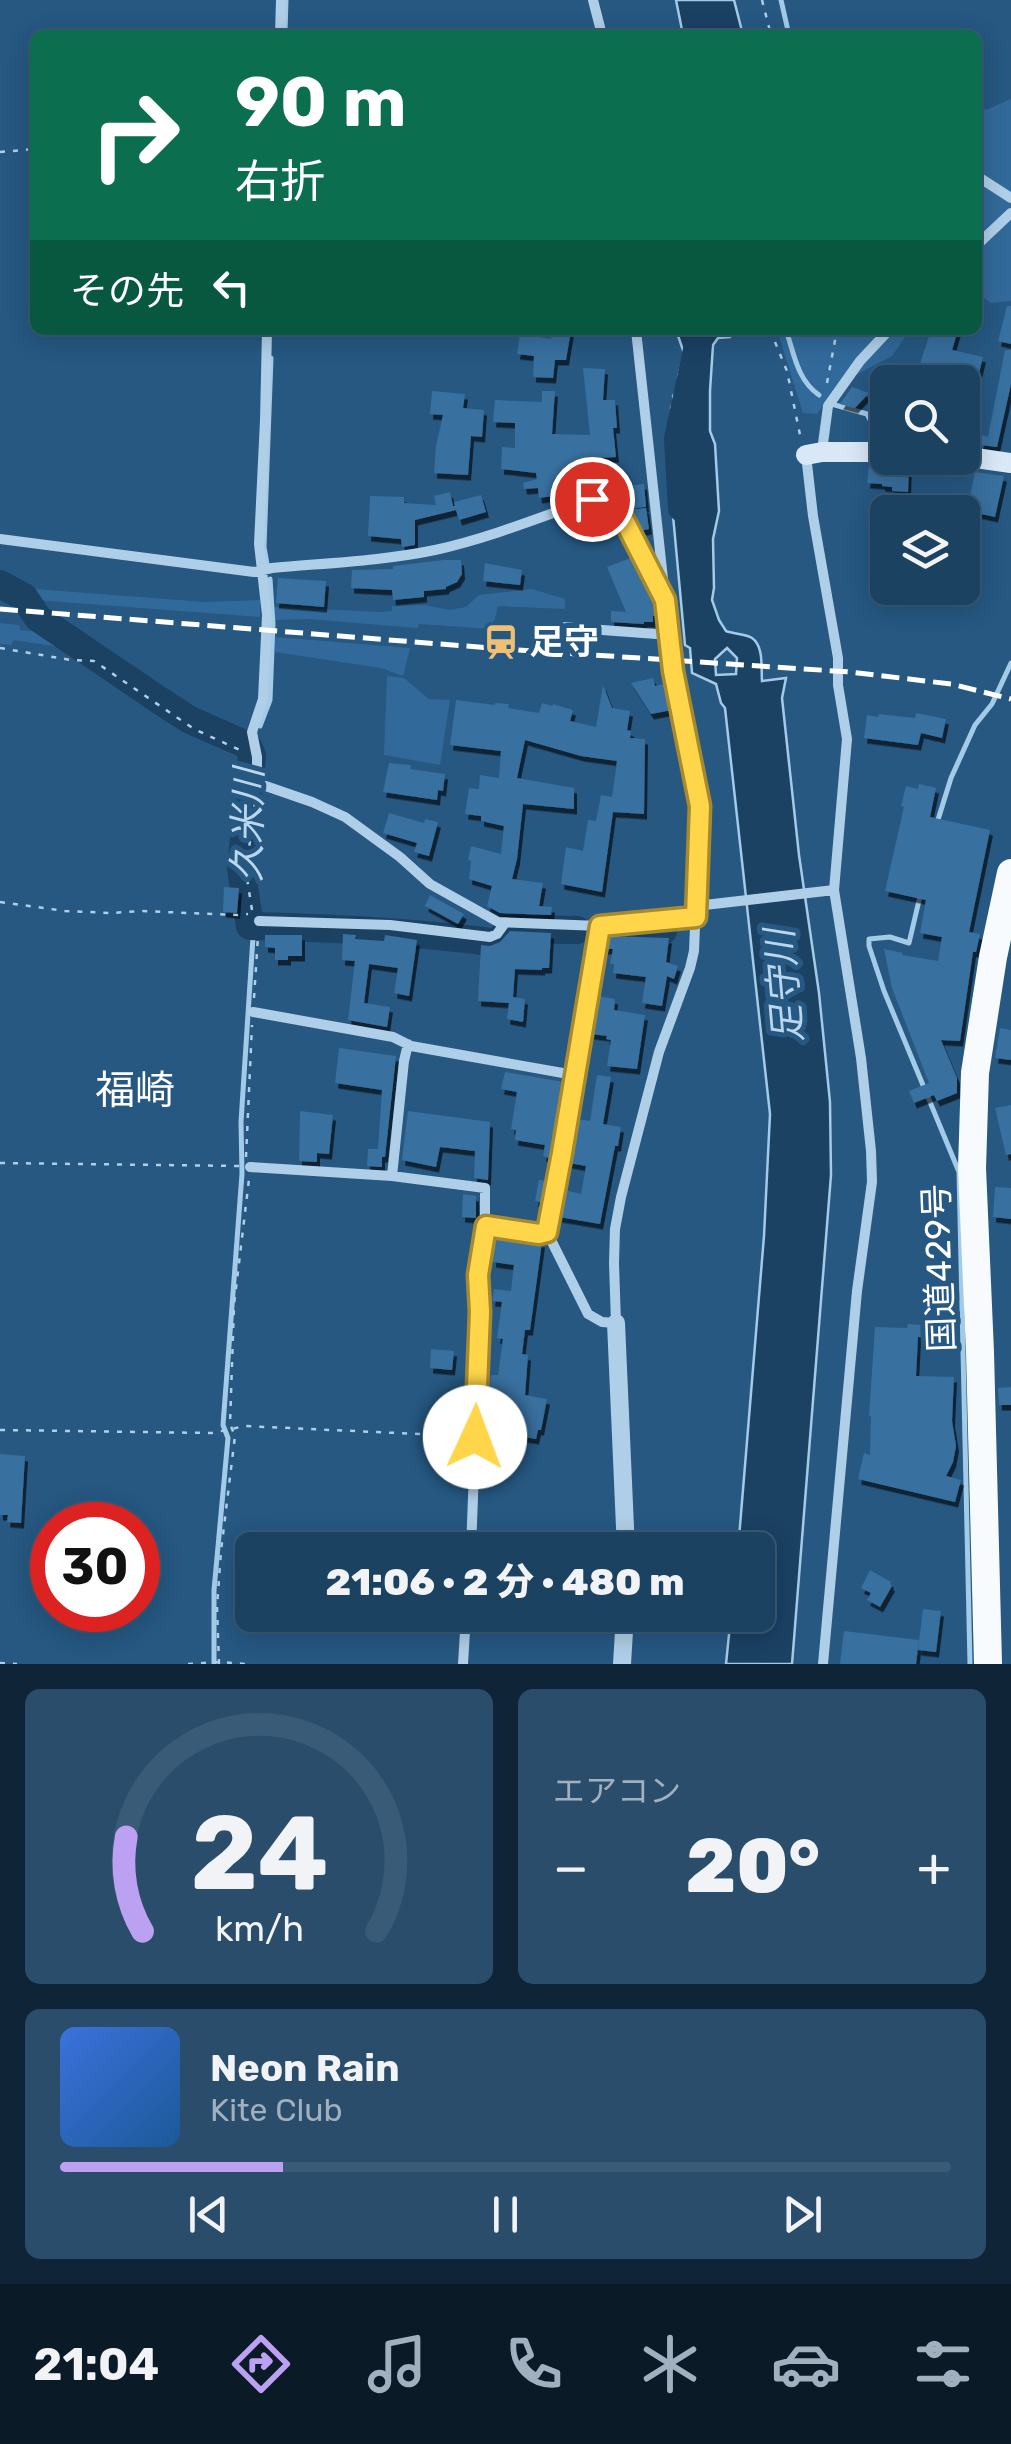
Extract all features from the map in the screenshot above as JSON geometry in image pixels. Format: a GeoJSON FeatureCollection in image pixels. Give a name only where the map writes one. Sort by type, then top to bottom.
{"type":"FeatureCollection","features":[{"type":"Feature","properties":{"kind":"highway","name":"国道429号"},"geometry":{"type":"LineString","coordinates":[[988,1664],[972,1168],[974,1073],[1003,948],[1011,873]]}},
{"type":"Feature","properties":{"kind":"main road"},"geometry":{"type":"LineString","coordinates":[[814,454],[870,452]]}},
{"type":"Feature","properties":{"kind":"main road"},"geometry":{"type":"LineString","coordinates":[[980,459],[1011,463]]}},
{"type":"Feature","properties":{"kind":"street"},"geometry":{"type":"LineString","coordinates":[[280,30],[281,0]]}},
{"type":"Feature","properties":{"kind":"street"},"geometry":{"type":"LineString","coordinates":[[593,0],[601,30]]}},
{"type":"Feature","properties":{"kind":"street"},"geometry":{"type":"LineString","coordinates":[[982,181],[1011,198]]}},
{"type":"Feature","properties":{"kind":"street"},"geometry":{"type":"LineString","coordinates":[[982,240],[1011,213]]}},
{"type":"Feature","properties":{"kind":"street"},"geometry":{"type":"LineString","coordinates":[[267,335],[259,544],[268,615],[264,699],[252,732],[257,783],[344,817],[430,884],[505,923],[600,926],[696,912],[712,904],[831,890]]}},
{"type":"Feature","properties":{"kind":"street"},"geometry":{"type":"LineString","coordinates":[[625,1532],[615,1229],[659,1052],[690,968],[700,806],[673,671],[637,335]]}},
{"type":"Feature","properties":{"kind":"street"},"geometry":{"type":"LineString","coordinates":[[823,1664],[856,1308],[872,1182],[862,1058],[831,890],[846,739],[838,658],[813,516],[814,454],[828,406],[884,335]]}},
{"type":"Feature","properties":{"kind":"street"},"geometry":{"type":"LineString","coordinates":[[0,539],[254,572],[438,549],[592,499],[607,502],[620,512],[665,600]]}},
{"type":"Feature","properties":{"kind":"street"},"geometry":{"type":"LineString","coordinates":[[548,626],[670,635]]}},
{"type":"Feature","properties":{"kind":"street"},"geometry":{"type":"LineString","coordinates":[[256,921],[390,925],[490,937],[505,923]]}},
{"type":"Feature","properties":{"kind":"street"},"geometry":{"type":"LineString","coordinates":[[600,926],[547,1232],[588,1314],[616,1324]]}},
{"type":"Feature","properties":{"kind":"street"},"geometry":{"type":"LineString","coordinates":[[253,1012],[394,1036],[422,1048],[574,1076]]}},
{"type":"Feature","properties":{"kind":"street"},"geometry":{"type":"LineString","coordinates":[[392,1176],[408,1044]]}},
{"type":"Feature","properties":{"kind":"street"},"geometry":{"type":"LineString","coordinates":[[245,1166],[392,1176],[486,1188],[486,1226],[478,1275],[472,1532]]}},
{"type":"Feature","properties":{"kind":"street"},"geometry":{"type":"LineString","coordinates":[[486,1226],[547,1232]]}},
{"type":"Feature","properties":{"kind":"street"},"geometry":{"type":"LineString","coordinates":[[463,1664],[465,1632]]}},
{"type":"Feature","properties":{"kind":"street"},"geometry":{"type":"LineString","coordinates":[[622,1664],[624,1632]]}},
{"type":"Feature","properties":{"kind":"path"},"geometry":{"type":"LineString","coordinates":[[762,0],[770,30]]}},
{"type":"Feature","properties":{"kind":"path"},"geometry":{"type":"LineString","coordinates":[[0,152],[30,149]]}},
{"type":"Feature","properties":{"kind":"path"},"geometry":{"type":"LineString","coordinates":[[772,335],[814,454]]}},
{"type":"Feature","properties":{"kind":"path"},"geometry":{"type":"LineString","coordinates":[[828,406],[823,404],[836,335]]}},
{"type":"Feature","properties":{"kind":"path"},"geometry":{"type":"LineString","coordinates":[[0,648],[94,661],[194,728],[246,752]]}},
{"type":"Feature","properties":{"kind":"path"},"geometry":{"type":"LineString","coordinates":[[228,1430],[256,921],[246,872],[257,783]]}},
{"type":"Feature","properties":{"kind":"path"},"geometry":{"type":"LineString","coordinates":[[0,902],[64,911],[244,915],[256,921]]}},
{"type":"Feature","properties":{"kind":"path"},"geometry":{"type":"LineString","coordinates":[[0,1164],[245,1166]]}},
{"type":"Feature","properties":{"kind":"path"},"geometry":{"type":"LineString","coordinates":[[0,1430],[228,1430],[245,1426],[475,1437]]}},
{"type":"Feature","properties":{"kind":"path"},"geometry":{"type":"LineString","coordinates":[[216,1663],[221,1551],[235,1436],[228,1430]]}},
{"type":"Feature","properties":{"kind":"path"},"geometry":{"type":"LineString","coordinates":[[0,1664],[17,1664]]}},
{"type":"Feature","properties":{"kind":"path"},"geometry":{"type":"LineString","coordinates":[[188,1664],[246,1664]]}},
{"type":"Feature","properties":{"kind":"shaded area"},"geometry":{"type":"Polygon","coordinates":[[[1011,99],[1011,301],[991,303],[982,296],[982,110],[1011,99]]]}},
{"type":"Feature","properties":{"kind":"shaded area"},"geometry":{"type":"Polygon","coordinates":[[[779,335],[907,335],[892,356],[837,385],[817,414],[803,413],[779,335]]]}},
{"type":"Feature","properties":{"kind":"shaded area"},"geometry":{"type":"Polygon","coordinates":[[[22,588],[205,602],[260,600],[260,617],[36,600],[22,588]]]}},
{"type":"Feature","properties":{"kind":"shaded area"},"geometry":{"type":"Polygon","coordinates":[[[532,589],[565,599],[565,609],[498,606],[492,629],[275,620],[274,607],[381,612],[392,611],[392,606],[424,605],[450,610],[466,607],[479,595],[532,589]]]}},
{"type":"Feature","properties":{"kind":"shaded area"},"geometry":{"type":"Polygon","coordinates":[[[0,623],[43,632],[72,649],[14,640],[11,645],[0,644],[0,623]]]}},
{"type":"Feature","properties":{"kind":"shaded area"},"geometry":{"type":"Polygon","coordinates":[[[275,637],[410,648],[403,676],[381,668],[275,652],[275,637]]]}},
{"type":"Feature","properties":{"kind":"shaded area"},"geometry":{"type":"Polygon","coordinates":[[[387,676],[404,678],[429,699],[450,700],[440,765],[384,755],[387,676]]]}},
{"type":"Feature","properties":{"kind":"water"},"geometry":{"type":"Polygon","coordinates":[[[676,0],[734,0],[742,30],[682,30],[676,0]]]}},
{"type":"Feature","properties":{"kind":"water"},"geometry":{"type":"Polygon","coordinates":[[[678,335],[731,335],[718,338],[713,345],[710,431],[715,444],[719,511],[713,539],[712,600],[726,631],[756,642],[762,681],[786,678],[782,698],[830,1102],[831,1175],[792,1664],[726,1664],[729,1632],[775,1632],[775,1532],[739,1532],[770,1114],[725,708],[716,684],[692,673],[690,648],[685,645],[670,483],[672,471],[683,474],[687,470],[671,408],[680,387],[678,377],[684,353],[678,335]],[[727,648],[715,659],[716,675],[736,674],[737,658],[727,648]]]}},
{"type":"Feature","properties":{"kind":"building"},"geometry":{"type":"Polygon","coordinates":[[[1007,306],[1011,306],[1011,344],[998,341],[1007,306]]]}},
{"type":"Feature","properties":{"kind":"building"},"geometry":{"type":"Polygon","coordinates":[[[520,335],[551,339],[552,335],[570,335],[566,360],[555,360],[553,378],[533,377],[534,356],[517,354],[520,335]]]}},
{"type":"Feature","properties":{"kind":"building"},"geometry":{"type":"Polygon","coordinates":[[[929,335],[956,335],[952,350],[983,357],[980,369],[980,365],[920,365],[929,335]]]}},
{"type":"Feature","properties":{"kind":"building"},"geometry":{"type":"Polygon","coordinates":[[[1005,350],[1011,350],[1011,384],[997,447],[980,445],[982,435],[988,437],[1005,350]]]}},
{"type":"Feature","properties":{"kind":"building"},"geometry":{"type":"Polygon","coordinates":[[[583,368],[605,369],[603,400],[615,400],[616,457],[584,459],[584,481],[579,485],[552,487],[554,496],[539,498],[538,488],[524,489],[523,483],[537,479],[536,473],[501,469],[502,447],[515,448],[515,423],[493,422],[495,400],[542,402],[542,391],[555,391],[552,434],[590,435],[583,368]]]}},
{"type":"Feature","properties":{"kind":"building"},"geometry":{"type":"Polygon","coordinates":[[[852,387],[869,393],[855,408],[840,404],[852,387]]]}},
{"type":"Feature","properties":{"kind":"building"},"geometry":{"type":"Polygon","coordinates":[[[432,391],[465,394],[463,408],[484,410],[482,437],[471,436],[468,475],[434,473],[443,415],[430,414],[432,391]]]}},
{"type":"Feature","properties":{"kind":"building"},"geometry":{"type":"Polygon","coordinates":[[[869,466],[870,475],[909,475],[908,492],[867,483],[869,466]]]}},
{"type":"Feature","properties":{"kind":"building"},"geometry":{"type":"Polygon","coordinates":[[[974,475],[1004,476],[995,517],[980,514],[980,495],[970,495],[974,475]]]}},
{"type":"Feature","properties":{"kind":"building"},"geometry":{"type":"Polygon","coordinates":[[[644,484],[646,507],[635,508],[633,485],[644,484]]]}},
{"type":"Feature","properties":{"kind":"building"},"geometry":{"type":"Polygon","coordinates":[[[450,492],[453,506],[454,502],[481,495],[486,512],[459,520],[456,510],[415,520],[415,545],[402,547],[401,539],[368,536],[370,496],[404,497],[404,503],[436,505],[434,496],[450,492]]]}},
{"type":"Feature","properties":{"kind":"building"},"geometry":{"type":"Polygon","coordinates":[[[646,508],[649,529],[640,531],[629,510],[646,508]]]}},
{"type":"Feature","properties":{"kind":"building"},"geometry":{"type":"Polygon","coordinates":[[[633,557],[656,598],[658,616],[644,624],[611,622],[611,611],[626,612],[607,567],[633,557]]]}},
{"type":"Feature","properties":{"kind":"building"},"geometry":{"type":"Polygon","coordinates":[[[461,560],[462,574],[446,589],[424,591],[424,597],[393,600],[392,590],[351,588],[352,570],[393,569],[461,560]]]}},
{"type":"Feature","properties":{"kind":"building"},"geometry":{"type":"Polygon","coordinates":[[[485,563],[522,570],[520,585],[483,581],[485,563]]]}},
{"type":"Feature","properties":{"kind":"building"},"geometry":{"type":"Polygon","coordinates":[[[278,578],[326,581],[324,607],[276,603],[278,578]]]}},
{"type":"Feature","properties":{"kind":"building"},"geometry":{"type":"Polygon","coordinates":[[[653,678],[655,686],[665,684],[672,710],[651,714],[631,683],[653,678]]]}},
{"type":"Feature","properties":{"kind":"building"},"geometry":{"type":"Polygon","coordinates":[[[603,685],[612,708],[630,711],[630,738],[645,739],[644,814],[613,812],[602,892],[561,884],[566,847],[583,851],[588,820],[596,821],[601,795],[612,797],[617,761],[581,756],[525,740],[517,778],[574,788],[574,809],[523,804],[512,879],[543,883],[539,906],[552,907],[551,915],[500,913],[487,906],[492,886],[469,879],[468,860],[471,846],[501,854],[504,826],[465,814],[469,788],[479,789],[480,775],[499,778],[501,751],[450,745],[456,700],[509,704],[508,708],[539,713],[542,703],[553,704],[573,710],[570,721],[596,727],[603,685]]]}},
{"type":"Feature","properties":{"kind":"building"},"geometry":{"type":"Polygon","coordinates":[[[916,713],[946,719],[942,738],[921,733],[918,745],[864,738],[867,715],[915,718],[916,713]]]}},
{"type":"Feature","properties":{"kind":"building"},"geometry":{"type":"Polygon","coordinates":[[[389,763],[445,774],[443,791],[438,790],[437,800],[383,792],[389,763]]]}},
{"type":"Feature","properties":{"kind":"building"},"geometry":{"type":"Polygon","coordinates":[[[919,784],[936,788],[930,817],[990,830],[969,932],[980,934],[973,952],[960,1041],[941,1040],[957,1078],[957,1093],[937,1101],[934,1095],[914,1103],[909,1091],[929,1083],[892,988],[884,949],[938,961],[942,937],[920,933],[926,900],[885,891],[906,786],[918,789],[919,784]]]}},
{"type":"Feature","properties":{"kind":"building"},"geometry":{"type":"Polygon","coordinates":[[[389,813],[424,823],[425,819],[438,822],[429,856],[414,852],[417,843],[383,833],[389,813]]]}},
{"type":"Feature","properties":{"kind":"building"},"geometry":{"type":"Polygon","coordinates":[[[224,887],[239,888],[237,913],[223,912],[224,887]]]}},
{"type":"Feature","properties":{"kind":"building"},"geometry":{"type":"Polygon","coordinates":[[[430,895],[464,914],[458,924],[425,906],[430,895]]]}},
{"type":"Feature","properties":{"kind":"building"},"geometry":{"type":"Polygon","coordinates":[[[510,931],[551,933],[549,968],[515,969],[513,997],[525,999],[523,1022],[507,1019],[509,1003],[478,1001],[481,945],[500,942],[510,931]]]}},
{"type":"Feature","properties":{"kind":"building"},"geometry":{"type":"Polygon","coordinates":[[[343,934],[356,935],[355,939],[384,941],[385,935],[417,940],[409,996],[394,993],[398,968],[369,964],[364,1003],[390,1007],[387,1027],[348,1020],[355,961],[342,960],[343,934]]]}},
{"type":"Feature","properties":{"kind":"building"},"geometry":{"type":"Polygon","coordinates":[[[265,935],[302,935],[302,956],[275,960],[275,948],[265,947],[265,935]]]}},
{"type":"Feature","properties":{"kind":"building"},"geometry":{"type":"Polygon","coordinates":[[[607,936],[669,938],[666,962],[678,966],[674,979],[667,976],[662,1006],[642,1003],[646,977],[613,973],[613,949],[605,949],[607,936]]]}},
{"type":"Feature","properties":{"kind":"building"},"geometry":{"type":"Polygon","coordinates":[[[597,996],[615,999],[614,1010],[645,1015],[637,1069],[607,1066],[611,1040],[591,1034],[597,996]]]}},
{"type":"Feature","properties":{"kind":"building"},"geometry":{"type":"Polygon","coordinates":[[[1000,1028],[1011,1030],[1011,1060],[995,1058],[1000,1028]]]}},
{"type":"Feature","properties":{"kind":"building"},"geometry":{"type":"Polygon","coordinates":[[[339,1048],[396,1056],[382,1167],[367,1166],[368,1149],[378,1149],[382,1090],[335,1083],[339,1048]]]}},
{"type":"Feature","properties":{"kind":"building"},"geometry":{"type":"Polygon","coordinates":[[[505,1072],[564,1082],[552,1159],[543,1156],[545,1145],[515,1140],[516,1130],[511,1129],[517,1092],[501,1089],[505,1072]]]}},
{"type":"Feature","properties":{"kind":"building"},"geometry":{"type":"Polygon","coordinates":[[[597,1075],[611,1077],[603,1124],[621,1127],[600,1224],[559,1217],[564,1190],[581,1194],[586,1166],[569,1163],[577,1119],[590,1121],[597,1075]]]}},
{"type":"Feature","properties":{"kind":"building"},"geometry":{"type":"Polygon","coordinates":[[[1011,1105],[1011,1154],[1006,1155],[995,1108],[1011,1105]]]}},
{"type":"Feature","properties":{"kind":"building"},"geometry":{"type":"Polygon","coordinates":[[[300,1111],[333,1115],[329,1154],[317,1153],[317,1162],[299,1161],[300,1111]]]}},
{"type":"Feature","properties":{"kind":"building"},"geometry":{"type":"Polygon","coordinates":[[[408,1111],[490,1122],[488,1180],[474,1178],[475,1151],[440,1147],[436,1167],[402,1160],[408,1111]]]}},
{"type":"Feature","properties":{"kind":"building"},"geometry":{"type":"Polygon","coordinates":[[[539,1180],[548,1181],[544,1203],[535,1201],[539,1180]]]}},
{"type":"Feature","properties":{"kind":"building"},"geometry":{"type":"Polygon","coordinates":[[[995,1187],[1011,1188],[1011,1219],[993,1217],[995,1187]]]}},
{"type":"Feature","properties":{"kind":"building"},"geometry":{"type":"Polygon","coordinates":[[[463,1194],[476,1196],[476,1218],[462,1217],[463,1194]]]}},
{"type":"Feature","properties":{"kind":"building"},"geometry":{"type":"Polygon","coordinates":[[[494,1237],[542,1242],[530,1330],[525,1330],[522,1354],[528,1355],[525,1395],[547,1399],[536,1439],[524,1437],[524,1422],[485,1412],[491,1375],[498,1375],[503,1339],[497,1338],[502,1302],[492,1301],[494,1289],[511,1291],[514,1265],[493,1262],[494,1237]]]}},
{"type":"Feature","properties":{"kind":"building"},"geometry":{"type":"Polygon","coordinates":[[[936,1315],[955,1316],[954,1335],[918,1337],[916,1376],[954,1377],[952,1421],[956,1446],[946,1476],[961,1480],[955,1502],[858,1479],[864,1453],[870,1455],[875,1327],[936,1326],[936,1315]]]}},
{"type":"Feature","properties":{"kind":"building"},"geometry":{"type":"Polygon","coordinates":[[[431,1349],[454,1351],[452,1370],[430,1368],[431,1349]]]}},
{"type":"Feature","properties":{"kind":"building"},"geometry":{"type":"Polygon","coordinates":[[[1011,1387],[1011,1405],[999,1405],[998,1388],[1011,1387]]]}},
{"type":"Feature","properties":{"kind":"building"},"geometry":{"type":"Polygon","coordinates":[[[0,1454],[25,1456],[21,1523],[7,1522],[8,1515],[0,1515],[0,1454]]]}},
{"type":"Feature","properties":{"kind":"building"},"geometry":{"type":"Polygon","coordinates":[[[870,1570],[891,1582],[880,1607],[867,1600],[871,1593],[861,1588],[870,1570]]]}},
{"type":"Feature","properties":{"kind":"building"},"geometry":{"type":"Polygon","coordinates":[[[923,1609],[941,1611],[936,1652],[918,1650],[923,1609]]]}},
{"type":"Feature","properties":{"kind":"building"},"geometry":{"type":"Polygon","coordinates":[[[844,1631],[919,1640],[916,1664],[840,1664],[844,1631]]]}},
{"type":"Feature","properties":{"kind":"waterway"},"geometry":{"type":"LineString","coordinates":[[285,30],[286,0]]}},
{"type":"Feature","properties":{"kind":"waterway"},"geometry":{"type":"LineString","coordinates":[[781,0],[788,30]]}},
{"type":"Feature","properties":{"kind":"waterway","name":"足守川"},"geometry":{"type":"LineString","coordinates":[[682,508],[678,439],[698,335]]}},
{"type":"Feature","properties":{"kind":"waterway"},"geometry":{"type":"LineString","coordinates":[[787,335],[801,374],[819,395]]}},
{"type":"Feature","properties":{"kind":"waterway"},"geometry":{"type":"LineString","coordinates":[[267,564],[264,547],[271,358]]}},
{"type":"Feature","properties":{"kind":"waterway"},"geometry":{"type":"LineString","coordinates":[[835,405],[867,414],[870,420]]}},
{"type":"Feature","properties":{"kind":"waterway"},"geometry":{"type":"LineString","coordinates":[[260,726],[270,700],[270,579]]}},
{"type":"Feature","properties":{"kind":"waterway","name":"久米川"},"geometry":{"type":"LineString","coordinates":[[0,584],[24,597],[38,618],[159,700],[190,720],[247,745],[252,755],[241,869],[250,926],[375,931],[498,943],[508,929],[577,930]]}},
{"type":"Feature","properties":{"kind":"waterway"},"geometry":{"type":"LineString","coordinates":[[937,823],[951,778],[975,725],[992,704],[1011,663]]}},
{"type":"Feature","properties":{"kind":"waterway"},"geometry":{"type":"LineString","coordinates":[[921,892],[909,943],[890,937],[869,939],[869,946],[959,1172],[970,1664]]}},
{"type":"Feature","properties":{"kind":"waterway"},"geometry":{"type":"LineString","coordinates":[[214,1664],[214,1590],[228,1438],[223,1425],[242,1174],[241,1122],[253,937],[250,926]]}},
{"type":"Feature","properties":{"kind":"waterway","name":"久米川"},"geometry":{"type":"LineString","coordinates":[[604,930],[663,931]]}},
{"type":"Feature","properties":{"kind":"railway"},"geometry":{"type":"LineString","coordinates":[[0,609],[850,672],[951,684],[1011,699]]}},
{"type":"Feature","properties":{"kind":"place","name":"足守"},"geometry":{"type":"Point","coordinates":[501,642]}},
{"type":"Feature","properties":{"kind":"district","name":"福崎"},"geometry":{"type":"Point","coordinates":[135,1090]}},
{"type":"Feature","properties":{"kind":"route"},"geometry":{"type":"LineString","coordinates":[[475,1437],[478,1275],[486,1226],[547,1232],[600,926],[696,917],[700,806],[673,671],[665,600],[620,512],[607,502],[592,499]]}}]}
